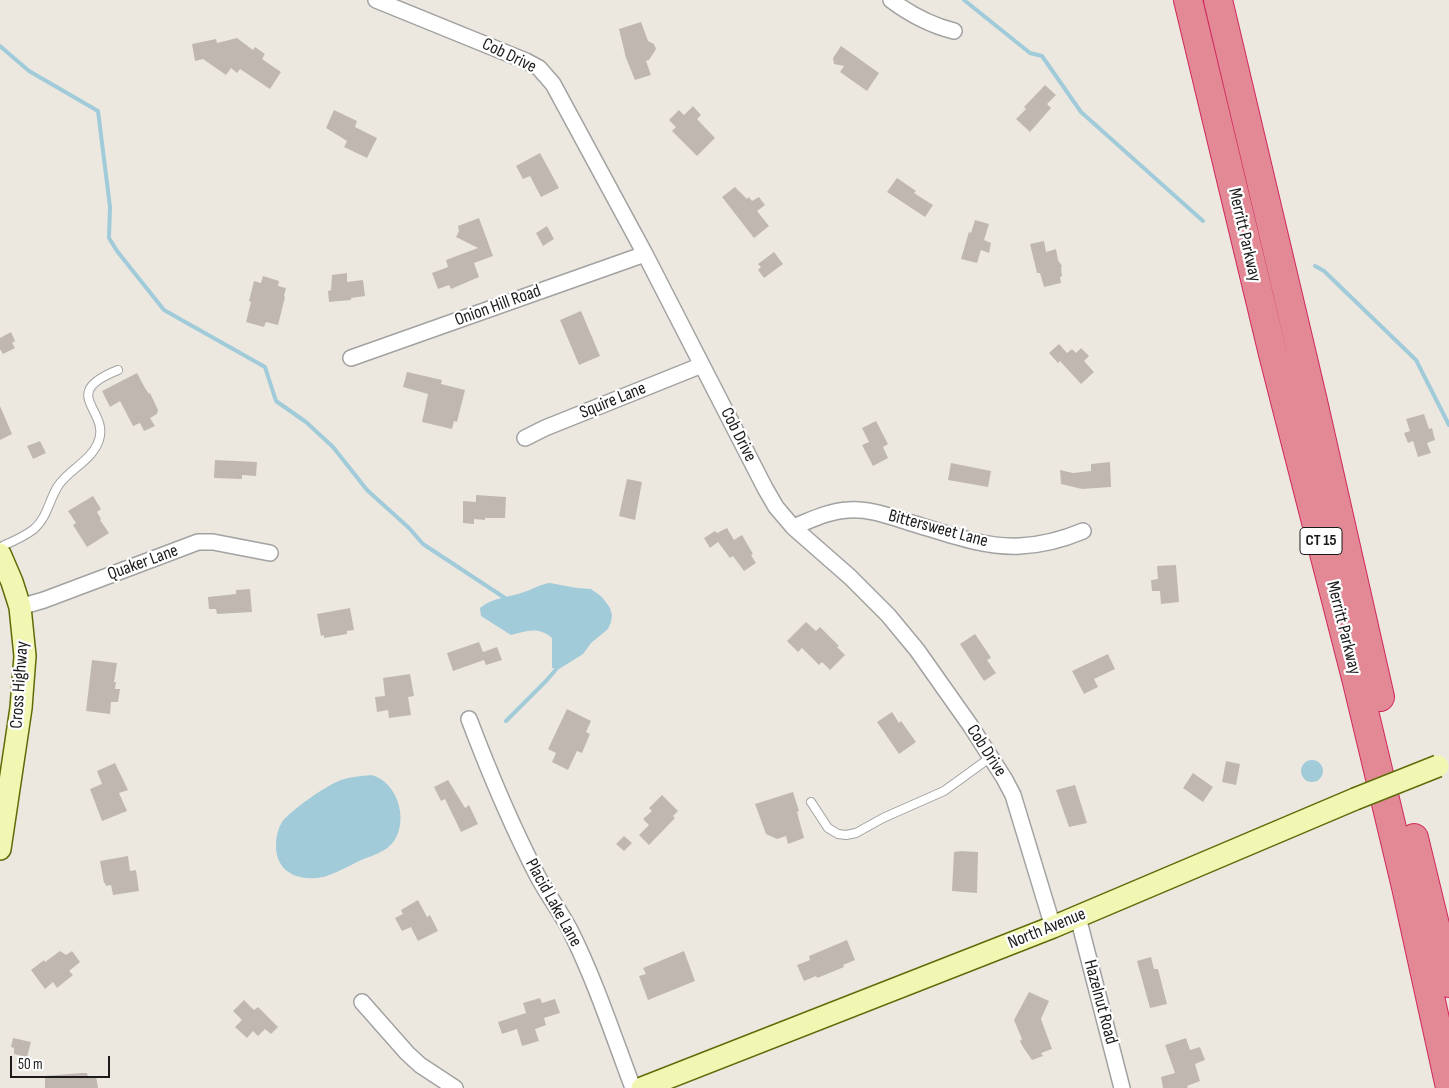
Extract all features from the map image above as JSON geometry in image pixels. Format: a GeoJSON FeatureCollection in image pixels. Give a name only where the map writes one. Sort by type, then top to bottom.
{"type":"FeatureCollection","features":[{"type":"Feature","properties":{"kind":"highway","name":"Merritt Parkway"},"geometry":{"type":"LineString","coordinates":[[1188,0],[1273,354],[1357,682],[1406,887],[1449,1083]]}},
{"type":"Feature","properties":{"kind":"highway","name":"Merritt Parkway"},"geometry":{"type":"LineString","coordinates":[[1218,0],[1312,398],[1362,622],[1449,983]]}},
{"type":"Feature","properties":{"kind":"street","name":"Cob Drive"},"geometry":{"type":"LineString","coordinates":[[376,0],[501,49],[532,64],[544,73],[553,84],[645,254],[776,507],[793,527],[850,577],[888,615],[936,676],[1010,788],[1053,927]]}},
{"type":"Feature","properties":{"kind":"street"},"geometry":{"type":"LineString","coordinates":[[891,0],[902,9],[926,22],[954,31]]}},
{"type":"Feature","properties":{"kind":"street","name":"Onion Hill Road"},"geometry":{"type":"LineString","coordinates":[[351,358],[645,254]]}},
{"type":"Feature","properties":{"kind":"street","name":"Squire Lane"},"geometry":{"type":"LineString","coordinates":[[525,438],[545,428],[702,365]]}},
{"type":"Feature","properties":{"kind":"street","name":"Bittersweet Lane"},"geometry":{"type":"LineString","coordinates":[[793,527],[828,513],[849,510],[873,513],[975,541],[1001,546],[1020,546],[1073,536],[1083,531]]}},
{"type":"Feature","properties":{"kind":"street","name":"Quaker Lane"},"geometry":{"type":"LineString","coordinates":[[20,607],[44,600],[198,542],[213,542],[270,553]]}},
{"type":"Feature","properties":{"kind":"street","name":"Cross Highway"},"geometry":{"type":"LineString","coordinates":[[0,554],[20,607],[24,638],[24,677],[6,771],[0,849]]}},
{"type":"Feature","properties":{"kind":"street","name":"Placid Lake Lane"},"geometry":{"type":"LineString","coordinates":[[469,719],[490,776],[519,839],[538,878],[561,913],[573,937],[633,1088]]}},
{"type":"Feature","properties":{"kind":"street","name":"North Avenue"},"geometry":{"type":"LineString","coordinates":[[642,1088],[1078,917],[1443,763]]}},
{"type":"Feature","properties":{"kind":"street","name":"Hazelnut Road"},"geometry":{"type":"LineString","coordinates":[[1078,917],[1120,1087]]}},
{"type":"Feature","properties":{"kind":"street"},"geometry":{"type":"LineString","coordinates":[[362,1002],[407,1053],[420,1065],[455,1088]]}},
{"type":"Feature","properties":{"kind":"lane"},"geometry":{"type":"LineString","coordinates":[[0,547],[22,537],[41,521],[59,484],[94,450],[99,439],[100,428],[89,400],[90,389],[96,381],[118,370]]}},
{"type":"Feature","properties":{"kind":"lane"},"geometry":{"type":"LineString","coordinates":[[811,802],[828,828],[838,834],[856,833],[883,818],[944,791],[991,757]]}},
{"type":"Feature","properties":{"kind":"water"},"geometry":{"type":"Polygon","coordinates":[[[550,583],[591,589],[602,597],[610,608],[612,615],[608,629],[591,643],[583,654],[559,669],[552,668],[552,638],[547,634],[527,631],[511,635],[481,616],[480,608],[495,600],[550,583]]]}},
{"type":"Feature","properties":{"kind":"water"},"geometry":{"type":"Polygon","coordinates":[[[1312,760],[1320,763],[1323,771],[1320,779],[1312,782],[1304,779],[1301,771],[1304,763],[1312,760]]]}},
{"type":"Feature","properties":{"kind":"water"},"geometry":{"type":"Polygon","coordinates":[[[371,775],[381,779],[390,787],[400,808],[401,820],[399,831],[394,841],[386,849],[323,877],[305,878],[290,873],[284,868],[279,862],[276,841],[282,822],[293,811],[327,787],[348,778],[371,775]]]}},
{"type":"Feature","properties":{"kind":"building"},"geometry":{"type":"Polygon","coordinates":[[[641,22],[648,41],[654,44],[656,49],[649,60],[646,61],[651,75],[635,80],[626,58],[619,29],[641,22]]]}},
{"type":"Feature","properties":{"kind":"building"},"geometry":{"type":"Polygon","coordinates":[[[237,38],[253,50],[255,47],[265,54],[262,59],[281,72],[270,89],[240,69],[237,73],[231,68],[226,75],[203,59],[195,61],[192,44],[216,39],[217,43],[237,38]]]}},
{"type":"Feature","properties":{"kind":"building"},"geometry":{"type":"Polygon","coordinates":[[[841,46],[879,73],[867,91],[840,72],[844,66],[834,64],[833,58],[841,46]]]}},
{"type":"Feature","properties":{"kind":"building"},"geometry":{"type":"Polygon","coordinates":[[[1045,85],[1056,95],[1047,104],[1051,108],[1030,132],[1016,119],[1026,109],[1024,107],[1045,85]]]}},
{"type":"Feature","properties":{"kind":"building"},"geometry":{"type":"Polygon","coordinates":[[[693,106],[701,115],[697,119],[715,138],[697,156],[672,131],[676,127],[669,120],[679,110],[684,115],[693,106]]]}},
{"type":"Feature","properties":{"kind":"building"},"geometry":{"type":"Polygon","coordinates":[[[334,110],[357,121],[355,127],[377,138],[367,158],[344,147],[347,141],[326,128],[334,110]]]}},
{"type":"Feature","properties":{"kind":"building"},"geometry":{"type":"Polygon","coordinates":[[[540,153],[559,188],[541,197],[530,176],[523,179],[516,166],[540,153]]]}},
{"type":"Feature","properties":{"kind":"building"},"geometry":{"type":"Polygon","coordinates":[[[897,178],[916,191],[914,193],[933,205],[925,217],[887,192],[897,178]]]}},
{"type":"Feature","properties":{"kind":"building"},"geometry":{"type":"Polygon","coordinates":[[[735,187],[747,199],[749,197],[752,201],[759,197],[765,205],[757,211],[769,226],[754,238],[722,197],[735,187]]]}},
{"type":"Feature","properties":{"kind":"building"},"geometry":{"type":"Polygon","coordinates":[[[479,218],[493,256],[474,263],[479,277],[451,289],[449,285],[438,289],[432,273],[448,267],[446,260],[478,248],[456,237],[459,231],[458,226],[479,218]]]}},
{"type":"Feature","properties":{"kind":"building"},"geometry":{"type":"Polygon","coordinates":[[[975,220],[989,224],[984,240],[991,243],[989,253],[981,250],[977,263],[961,259],[969,232],[971,233],[975,220]]]}},
{"type":"Feature","properties":{"kind":"building"},"geometry":{"type":"Polygon","coordinates":[[[547,226],[554,239],[543,246],[536,233],[547,226]]]}},
{"type":"Feature","properties":{"kind":"building"},"geometry":{"type":"Polygon","coordinates":[[[1044,241],[1046,252],[1056,249],[1058,260],[1062,266],[1062,276],[1060,277],[1061,283],[1044,287],[1040,273],[1037,273],[1030,244],[1044,241]]]}},
{"type":"Feature","properties":{"kind":"building"},"geometry":{"type":"Polygon","coordinates":[[[774,252],[783,264],[764,278],[758,270],[761,267],[758,264],[774,252]]]}},
{"type":"Feature","properties":{"kind":"building"},"geometry":{"type":"Polygon","coordinates":[[[347,273],[347,282],[363,280],[365,296],[351,298],[351,300],[329,302],[328,291],[331,290],[332,275],[347,273]]]}},
{"type":"Feature","properties":{"kind":"building"},"geometry":{"type":"Polygon","coordinates":[[[263,276],[279,281],[278,286],[286,288],[278,325],[266,322],[264,327],[246,322],[254,281],[261,283],[263,276]]]}},
{"type":"Feature","properties":{"kind":"building"},"geometry":{"type":"Polygon","coordinates":[[[581,311],[600,356],[579,365],[560,320],[581,311]]]}},
{"type":"Feature","properties":{"kind":"building"},"geometry":{"type":"Polygon","coordinates":[[[11,332],[15,341],[12,343],[15,348],[3,354],[0,349],[0,338],[11,332]]]}},
{"type":"Feature","properties":{"kind":"building"},"geometry":{"type":"Polygon","coordinates":[[[1059,344],[1067,353],[1072,349],[1076,353],[1081,348],[1089,356],[1084,361],[1094,372],[1081,384],[1060,361],[1058,363],[1049,353],[1059,344]]]}},
{"type":"Feature","properties":{"kind":"building"},"geometry":{"type":"Polygon","coordinates":[[[407,372],[442,380],[441,384],[465,390],[457,422],[454,421],[452,429],[422,422],[428,394],[403,387],[407,372]]]}},
{"type":"Feature","properties":{"kind":"building"},"geometry":{"type":"Polygon","coordinates":[[[137,373],[158,410],[157,414],[150,418],[155,426],[144,431],[140,423],[133,426],[120,401],[110,407],[102,391],[137,373]]]}},
{"type":"Feature","properties":{"kind":"building"},"geometry":{"type":"Polygon","coordinates":[[[0,406],[12,434],[0,440],[0,406]]]}},
{"type":"Feature","properties":{"kind":"building"},"geometry":{"type":"Polygon","coordinates":[[[1424,414],[1429,429],[1432,428],[1435,440],[1427,443],[1431,453],[1418,457],[1413,441],[1408,443],[1404,433],[1410,431],[1406,419],[1424,414]]]}},
{"type":"Feature","properties":{"kind":"building"},"geometry":{"type":"Polygon","coordinates":[[[876,421],[888,444],[883,447],[888,458],[873,466],[862,445],[869,442],[862,428],[876,421]]]}},
{"type":"Feature","properties":{"kind":"building"},"geometry":{"type":"Polygon","coordinates":[[[40,441],[46,453],[33,459],[27,446],[40,441]]]}},
{"type":"Feature","properties":{"kind":"building"},"geometry":{"type":"Polygon","coordinates":[[[215,460],[257,462],[256,476],[242,475],[242,479],[214,478],[215,460]]]}},
{"type":"Feature","properties":{"kind":"building"},"geometry":{"type":"Polygon","coordinates":[[[1110,462],[1111,487],[1082,489],[1061,484],[1060,470],[1073,473],[1091,471],[1091,464],[1110,462]]]}},
{"type":"Feature","properties":{"kind":"building"},"geometry":{"type":"Polygon","coordinates":[[[951,463],[991,471],[988,487],[948,480],[951,463]]]}},
{"type":"Feature","properties":{"kind":"building"},"geometry":{"type":"Polygon","coordinates":[[[627,479],[642,482],[635,520],[619,516],[627,479]]]}},
{"type":"Feature","properties":{"kind":"building"},"geometry":{"type":"Polygon","coordinates":[[[476,495],[506,497],[505,518],[474,519],[474,524],[463,523],[463,501],[476,502],[476,495]]]}},
{"type":"Feature","properties":{"kind":"building"},"geometry":{"type":"Polygon","coordinates":[[[93,496],[101,509],[97,512],[100,520],[109,533],[87,547],[73,525],[76,523],[68,511],[93,496]]]}},
{"type":"Feature","properties":{"kind":"building"},"geometry":{"type":"Polygon","coordinates":[[[727,528],[734,540],[742,535],[753,554],[751,555],[756,563],[744,571],[733,556],[730,558],[718,542],[710,548],[704,538],[715,531],[717,533],[727,528]]]}},
{"type":"Feature","properties":{"kind":"building"},"geometry":{"type":"Polygon","coordinates":[[[1176,565],[1179,602],[1161,604],[1160,591],[1152,591],[1151,580],[1158,579],[1157,566],[1176,565]]]}},
{"type":"Feature","properties":{"kind":"building"},"geometry":{"type":"Polygon","coordinates":[[[250,589],[252,612],[217,614],[216,609],[209,609],[208,597],[236,594],[236,590],[250,589]]]}},
{"type":"Feature","properties":{"kind":"building"},"geometry":{"type":"Polygon","coordinates":[[[350,608],[354,630],[347,631],[347,634],[324,638],[324,635],[321,636],[317,614],[350,608]]]}},
{"type":"Feature","properties":{"kind":"building"},"geometry":{"type":"Polygon","coordinates":[[[806,622],[816,631],[820,627],[839,646],[837,647],[845,655],[830,670],[822,662],[819,665],[802,648],[798,652],[787,641],[806,622]]]}},
{"type":"Feature","properties":{"kind":"building"},"geometry":{"type":"Polygon","coordinates":[[[975,634],[990,656],[991,658],[987,660],[996,673],[984,681],[960,644],[975,634]]]}},
{"type":"Feature","properties":{"kind":"building"},"geometry":{"type":"Polygon","coordinates":[[[479,642],[483,652],[497,647],[502,660],[486,665],[484,660],[453,671],[447,653],[479,642]]]}},
{"type":"Feature","properties":{"kind":"building"},"geometry":{"type":"Polygon","coordinates":[[[1108,654],[1115,669],[1094,679],[1098,687],[1084,694],[1072,671],[1108,654]]]}},
{"type":"Feature","properties":{"kind":"building"},"geometry":{"type":"Polygon","coordinates":[[[92,660],[117,663],[114,682],[116,682],[115,689],[120,689],[118,702],[111,702],[110,714],[86,711],[92,660]]]}},
{"type":"Feature","properties":{"kind":"building"},"geometry":{"type":"Polygon","coordinates":[[[410,674],[414,696],[408,697],[411,715],[389,718],[388,710],[377,712],[375,697],[385,696],[383,678],[410,674]]]}},
{"type":"Feature","properties":{"kind":"building"},"geometry":{"type":"Polygon","coordinates":[[[567,709],[591,721],[586,732],[590,734],[582,753],[577,751],[568,770],[552,762],[556,753],[548,749],[567,709]]]}},
{"type":"Feature","properties":{"kind":"building"},"geometry":{"type":"Polygon","coordinates":[[[892,712],[916,742],[899,754],[877,722],[892,712]]]}},
{"type":"Feature","properties":{"kind":"building"},"geometry":{"type":"Polygon","coordinates":[[[1226,761],[1240,764],[1236,785],[1222,782],[1226,761]]]}},
{"type":"Feature","properties":{"kind":"building"},"geometry":{"type":"Polygon","coordinates":[[[115,763],[128,790],[119,793],[127,811],[102,821],[90,789],[102,784],[97,771],[115,763]]]}},
{"type":"Feature","properties":{"kind":"building"},"geometry":{"type":"Polygon","coordinates":[[[1193,773],[1213,787],[1203,802],[1183,788],[1193,773]]]}},
{"type":"Feature","properties":{"kind":"building"},"geometry":{"type":"Polygon","coordinates":[[[448,780],[465,808],[469,805],[478,824],[461,832],[445,799],[441,801],[434,787],[448,780]]]}},
{"type":"Feature","properties":{"kind":"building"},"geometry":{"type":"Polygon","coordinates":[[[1075,785],[1087,823],[1069,827],[1056,790],[1075,785]]]}},
{"type":"Feature","properties":{"kind":"building"},"geometry":{"type":"Polygon","coordinates":[[[793,792],[804,838],[788,844],[786,836],[777,839],[766,834],[755,804],[793,792]]]}},
{"type":"Feature","properties":{"kind":"building"},"geometry":{"type":"Polygon","coordinates":[[[662,795],[678,811],[673,816],[675,818],[649,845],[639,835],[649,825],[643,819],[652,811],[649,808],[662,795]]]}},
{"type":"Feature","properties":{"kind":"building"},"geometry":{"type":"Polygon","coordinates":[[[624,836],[632,843],[624,851],[616,844],[624,836]]]}},
{"type":"Feature","properties":{"kind":"building"},"geometry":{"type":"Polygon","coordinates":[[[954,852],[978,852],[977,893],[952,891],[954,852]]]}},
{"type":"Feature","properties":{"kind":"building"},"geometry":{"type":"Polygon","coordinates":[[[128,856],[130,871],[136,870],[139,891],[113,895],[111,885],[106,886],[104,883],[100,861],[128,856]]]}},
{"type":"Feature","properties":{"kind":"building"},"geometry":{"type":"Polygon","coordinates":[[[418,900],[427,917],[430,915],[438,931],[418,941],[411,927],[402,931],[395,918],[403,914],[401,910],[418,900]]]}},
{"type":"Feature","properties":{"kind":"building"},"geometry":{"type":"Polygon","coordinates":[[[847,940],[855,960],[827,974],[804,981],[797,965],[810,960],[809,956],[847,940]]]}},
{"type":"Feature","properties":{"kind":"building"},"geometry":{"type":"Polygon","coordinates":[[[60,951],[66,955],[72,951],[80,962],[69,971],[73,975],[57,988],[53,982],[45,989],[31,970],[60,951]]]}},
{"type":"Feature","properties":{"kind":"building"},"geometry":{"type":"Polygon","coordinates":[[[684,951],[695,981],[648,1000],[639,976],[646,974],[643,968],[684,951]]]}},
{"type":"Feature","properties":{"kind":"building"},"geometry":{"type":"Polygon","coordinates":[[[1151,957],[1154,969],[1158,969],[1167,1004],[1150,1008],[1137,961],[1151,957]]]}},
{"type":"Feature","properties":{"kind":"building"},"geometry":{"type":"Polygon","coordinates":[[[1029,992],[1049,1001],[1041,1019],[1052,1049],[1041,1053],[1043,1056],[1032,1060],[1020,1041],[1022,1039],[1014,1020],[1029,992]]]}},
{"type":"Feature","properties":{"kind":"building"},"geometry":{"type":"Polygon","coordinates":[[[540,998],[542,1003],[555,999],[560,1013],[544,1018],[546,1025],[535,1029],[539,1041],[522,1046],[517,1029],[502,1034],[498,1022],[526,1013],[523,1003],[540,998]]]}},
{"type":"Feature","properties":{"kind":"building"},"geometry":{"type":"Polygon","coordinates":[[[244,1000],[254,1010],[258,1007],[278,1027],[271,1034],[265,1029],[258,1036],[253,1031],[247,1038],[235,1027],[242,1020],[233,1011],[244,1000]]]}},
{"type":"Feature","properties":{"kind":"building"},"geometry":{"type":"Polygon","coordinates":[[[13,1038],[31,1042],[27,1057],[14,1054],[14,1048],[11,1047],[13,1038]]]}},
{"type":"Feature","properties":{"kind":"building"},"geometry":{"type":"Polygon","coordinates":[[[1186,1038],[1190,1050],[1200,1047],[1205,1060],[1195,1064],[1200,1081],[1187,1086],[1188,1088],[1163,1088],[1161,1077],[1175,1073],[1165,1045],[1186,1038]]]}},
{"type":"Feature","properties":{"kind":"building"},"geometry":{"type":"Polygon","coordinates":[[[87,1073],[88,1077],[96,1076],[98,1088],[45,1088],[45,1076],[87,1073]]]}},
{"type":"Feature","properties":{"kind":"waterway"},"geometry":{"type":"LineString","coordinates":[[964,0],[1030,53],[1042,56],[1081,112],[1203,221]]}},
{"type":"Feature","properties":{"kind":"waterway"},"geometry":{"type":"LineString","coordinates":[[0,46],[29,71],[98,111],[110,207],[109,238],[117,251],[164,310],[265,367],[276,401],[306,422],[333,447],[367,490],[409,528],[423,544],[508,600]]}},
{"type":"Feature","properties":{"kind":"waterway"},"geometry":{"type":"LineString","coordinates":[[1315,266],[1324,271],[1416,360],[1449,425]]}},
{"type":"Feature","properties":{"kind":"waterway"},"geometry":{"type":"LineString","coordinates":[[506,721],[558,667]]}}]}
